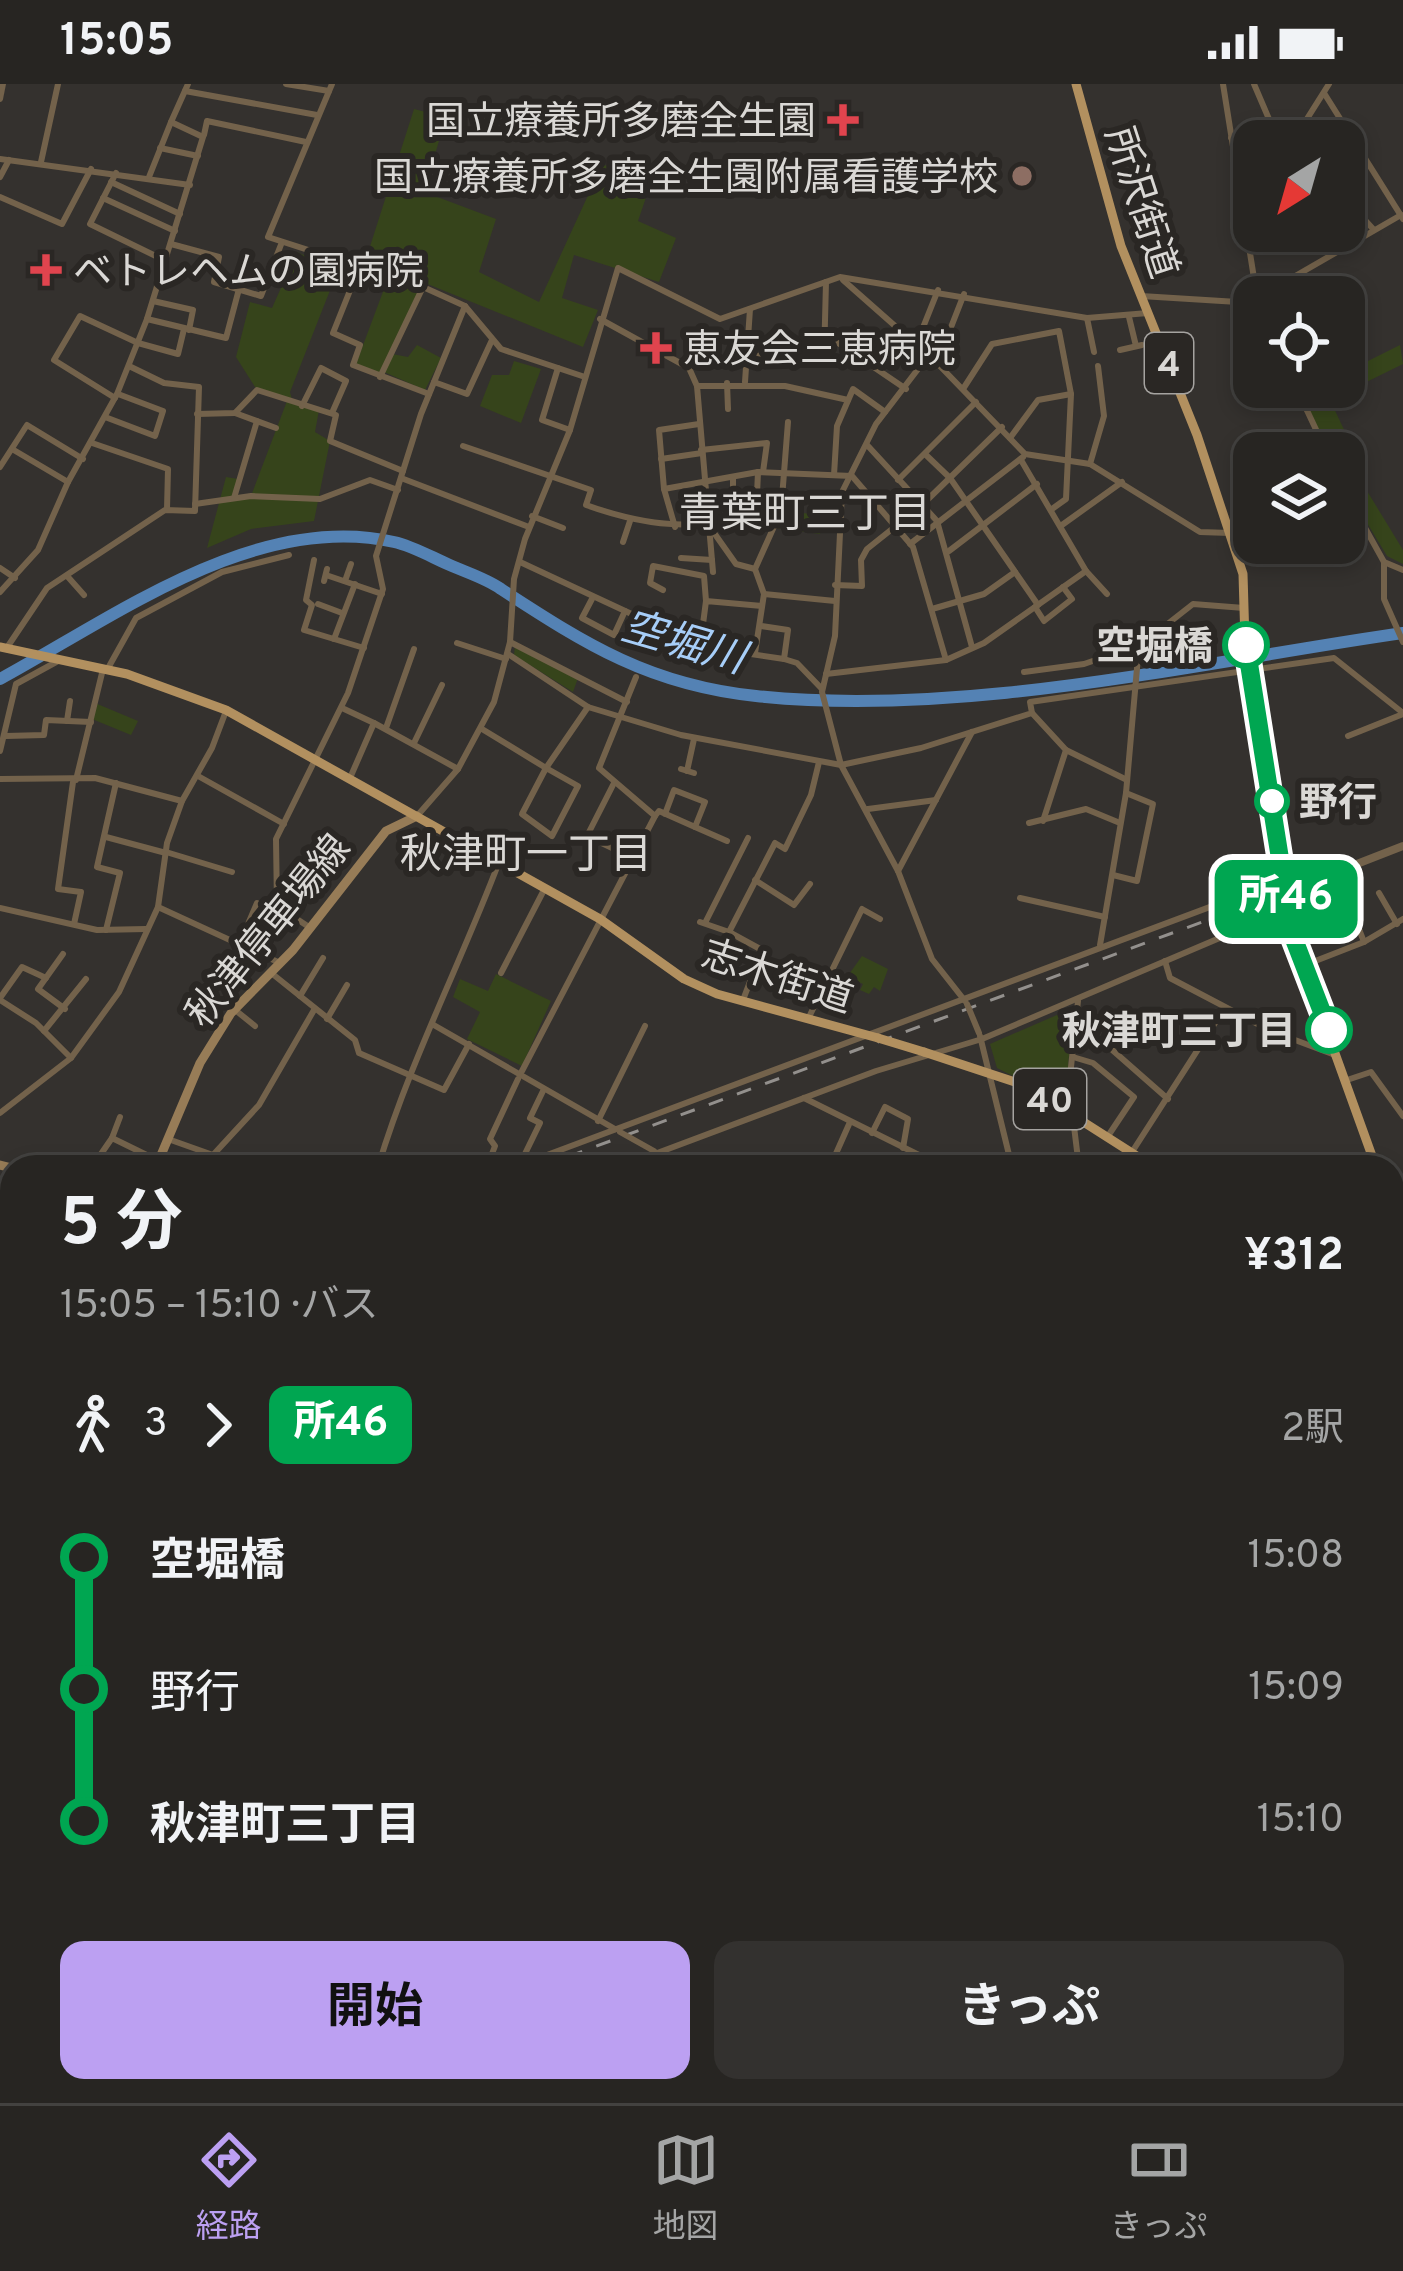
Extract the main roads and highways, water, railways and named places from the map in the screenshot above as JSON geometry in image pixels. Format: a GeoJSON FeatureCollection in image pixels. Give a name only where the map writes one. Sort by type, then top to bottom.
{"type":"FeatureCollection","features":[{"type":"Feature","properties":{"kind":"main road","name":"所沢街道"},"geometry":{"type":"LineString","coordinates":[[1076,84],[1109,212],[1243,574],[1246,645],[1285,891],[1302,966],[1339,1054],[1372,1155]]}},
{"type":"Feature","properties":{"kind":"main road","name":"志木街道"},"geometry":{"type":"LineString","coordinates":[[7,649],[105,669],[226,710],[599,919],[684,979],[743,1001],[990,1070],[1070,1111],[1136,1155]]}},
{"type":"Feature","properties":{"kind":"main road","name":"秋津停車場線"},"geometry":{"type":"LineString","coordinates":[[161,1155],[200,1063],[234,1009],[280,963],[386,831],[417,816]]}},
{"type":"Feature","properties":{"kind":"waterway","name":"空堀川"},"geometry":{"type":"LineString","coordinates":[[0,679],[188,576],[239,555],[342,536],[416,549],[490,582],[592,645],[651,672],[756,696],[835,701],[997,694],[1403,633]]}},
{"type":"Feature","properties":{"kind":"railway"},"geometry":{"type":"LineString","coordinates":[[572,1155],[1267,898]]}},
{"type":"Feature","properties":{"kind":"place","name":"国立療養所多磨全生園"},"geometry":{"type":"Point","coordinates":[843,120]}},
{"type":"Feature","properties":{"kind":"place","name":"国立療養所多磨全生園附属看護学校"},"geometry":{"type":"Point","coordinates":[1022,176]}},
{"type":"Feature","properties":{"kind":"place","name":"ベトレヘムの園病院"},"geometry":{"type":"Point","coordinates":[46,270]}},
{"type":"Feature","properties":{"kind":"place","name":"恵友会三恵病院"},"geometry":{"type":"Point","coordinates":[656,348]}},
{"type":"Feature","properties":{"kind":"place","name":"空堀橋"},"geometry":{"type":"Point","coordinates":[1246,645]}},
{"type":"Feature","properties":{"kind":"place","name":"野行"},"geometry":{"type":"Point","coordinates":[1272,801]}},
{"type":"Feature","properties":{"kind":"place","name":"秋津町三丁目"},"geometry":{"type":"Point","coordinates":[1329,1030]}},
{"type":"Feature","properties":{"kind":"district","name":"青葉町三丁目"},"geometry":{"type":"Point","coordinates":[805,512]}},
{"type":"Feature","properties":{"kind":"district","name":"秋津町一丁目"},"geometry":{"type":"Point","coordinates":[526,853]}}]}
